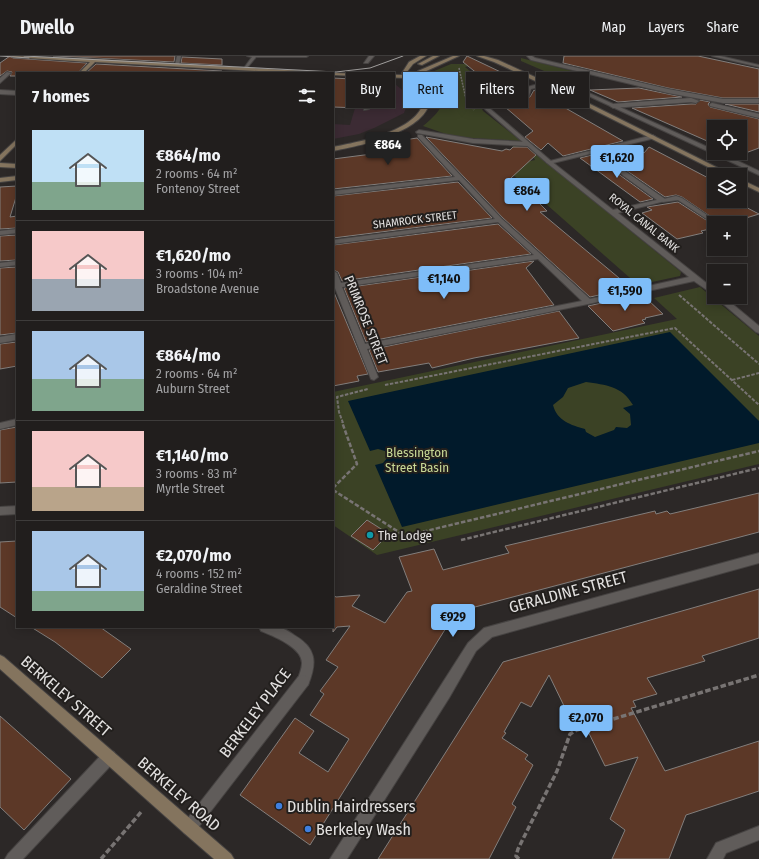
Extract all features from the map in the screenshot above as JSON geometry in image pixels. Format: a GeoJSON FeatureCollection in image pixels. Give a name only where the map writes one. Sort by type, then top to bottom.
{"type":"FeatureCollection","features":[{"type":"Feature","properties":{"kind":"main road"},"geometry":{"type":"LineString","coordinates":[[13,56],[246,68],[295,72]]}},
{"type":"Feature","properties":{"kind":"main road"},"geometry":{"type":"LineString","coordinates":[[406,70],[411,63],[424,56]]}},
{"type":"Feature","properties":{"kind":"main road"},"geometry":{"type":"LineString","coordinates":[[406,70],[437,56]]}},
{"type":"Feature","properties":{"kind":"main road"},"geometry":{"type":"LineString","coordinates":[[420,72],[456,56]]}},
{"type":"Feature","properties":{"kind":"main road"},"geometry":{"type":"LineString","coordinates":[[479,56],[495,61],[536,79]]}},
{"type":"Feature","properties":{"kind":"main road"},"geometry":{"type":"LineString","coordinates":[[82,72],[94,60]]}},
{"type":"Feature","properties":{"kind":"main road"},"geometry":{"type":"LineString","coordinates":[[334,74],[346,75]]}},
{"type":"Feature","properties":{"kind":"main road"},"geometry":{"type":"LineString","coordinates":[[589,105],[715,168]]}},
{"type":"Feature","properties":{"kind":"main road"},"geometry":{"type":"LineString","coordinates":[[334,148],[368,141],[390,134],[403,127],[419,115],[424,108]]}},
{"type":"Feature","properties":{"kind":"main road"},"geometry":{"type":"LineString","coordinates":[[0,159],[16,142]]}},
{"type":"Feature","properties":{"kind":"main road"},"geometry":{"type":"LineString","coordinates":[[0,165],[16,166]]}},
{"type":"Feature","properties":{"kind":"main road"},"geometry":{"type":"LineString","coordinates":[[0,180],[16,178]]}},
{"type":"Feature","properties":{"kind":"main road"},"geometry":{"type":"LineString","coordinates":[[747,184],[759,190]]}},
{"type":"Feature","properties":{"kind":"main road","name":"BERKELEY STREET"},"geometry":{"type":"LineString","coordinates":[[0,661],[109,756]]}},
{"type":"Feature","properties":{"kind":"main road","name":"BERKELEY ROAD"},"geometry":{"type":"LineString","coordinates":[[109,756],[226,859]]}},
{"type":"Feature","properties":{"kind":"street"},"geometry":{"type":"LineString","coordinates":[[177,65],[179,56]]}},
{"type":"Feature","properties":{"kind":"street"},"geometry":{"type":"LineString","coordinates":[[249,56],[306,56]]}},
{"type":"Feature","properties":{"kind":"street"},"geometry":{"type":"LineString","coordinates":[[246,68],[255,56]]}},
{"type":"Feature","properties":{"kind":"street"},"geometry":{"type":"LineString","coordinates":[[366,62],[372,56]]}},
{"type":"Feature","properties":{"kind":"street"},"geometry":{"type":"LineString","coordinates":[[529,56],[533,59],[668,91],[723,101],[759,101]]}},
{"type":"Feature","properties":{"kind":"street"},"geometry":{"type":"LineString","coordinates":[[714,56],[759,66]]}},
{"type":"Feature","properties":{"kind":"street"},"geometry":{"type":"LineString","coordinates":[[0,81],[9,73]]}},
{"type":"Feature","properties":{"kind":"street"},"geometry":{"type":"LineString","coordinates":[[528,92],[529,88],[536,86]]}},
{"type":"Feature","properties":{"kind":"street"},"geometry":{"type":"LineString","coordinates":[[0,92],[16,93]]}},
{"type":"Feature","properties":{"kind":"street"},"geometry":{"type":"LineString","coordinates":[[589,95],[707,149]]}},
{"type":"Feature","properties":{"kind":"street"},"geometry":{"type":"LineString","coordinates":[[613,106],[691,100],[759,116]]}},
{"type":"Feature","properties":{"kind":"street","name":"ROYAL CANAL BANK"},"geometry":{"type":"LineString","coordinates":[[488,109],[549,162],[707,287]]}},
{"type":"Feature","properties":{"kind":"street"},"geometry":{"type":"LineString","coordinates":[[527,144],[473,141],[419,134],[500,220],[588,302]]}},
{"type":"Feature","properties":{"kind":"street"},"geometry":{"type":"LineString","coordinates":[[549,162],[653,137]]}},
{"type":"Feature","properties":{"kind":"street"},"geometry":{"type":"LineString","coordinates":[[594,152],[663,200]]}},
{"type":"Feature","properties":{"kind":"street"},"geometry":{"type":"LineString","coordinates":[[731,160],[759,172]]}},
{"type":"Feature","properties":{"kind":"street"},"geometry":{"type":"LineString","coordinates":[[334,192],[461,178]]}},
{"type":"Feature","properties":{"kind":"street"},"geometry":{"type":"LineString","coordinates":[[612,212],[676,198],[680,199],[707,217]]}},
{"type":"Feature","properties":{"kind":"street","name":"SHAMROCK STREET"},"geometry":{"type":"LineString","coordinates":[[334,242],[500,220]]}},
{"type":"Feature","properties":{"kind":"street"},"geometry":{"type":"LineString","coordinates":[[0,233],[16,231]]}},
{"type":"Feature","properties":{"kind":"street"},"geometry":{"type":"LineString","coordinates":[[335,286],[538,257]]}},
{"type":"Feature","properties":{"kind":"street"},"geometry":{"type":"LineString","coordinates":[[0,265],[16,263]]}},
{"type":"Feature","properties":{"kind":"street"},"geometry":{"type":"LineString","coordinates":[[363,347],[588,302],[696,278]]}},
{"type":"Feature","properties":{"kind":"street","name":"PRIMROSE STREET"},"geometry":{"type":"LineString","coordinates":[[335,286],[363,347],[374,377]]}},
{"type":"Feature","properties":{"kind":"street"},"geometry":{"type":"LineString","coordinates":[[727,304],[759,330]]}},
{"type":"Feature","properties":{"kind":"street"},"geometry":{"type":"LineString","coordinates":[[0,340],[16,338]]}},
{"type":"Feature","properties":{"kind":"street"},"geometry":{"type":"LineString","coordinates":[[0,426],[16,422]]}},
{"type":"Feature","properties":{"kind":"street"},"geometry":{"type":"LineString","coordinates":[[0,512],[16,510]]}},
{"type":"Feature","properties":{"kind":"street","name":"GERALDINE STREET"},"geometry":{"type":"LineString","coordinates":[[338,859],[444,694],[472,647],[488,632],[759,558]]}},
{"type":"Feature","properties":{"kind":"street","name":"BERKELEY PLACE"},"geometry":{"type":"LineString","coordinates":[[189,828],[303,681],[308,661],[306,653],[297,642],[267,628]]}},
{"type":"Feature","properties":{"kind":"street"},"geometry":{"type":"LineString","coordinates":[[13,859],[109,756]]}},
{"type":"Feature","properties":{"kind":"street"},"geometry":{"type":"LineString","coordinates":[[714,859],[721,848],[759,833]]}},
{"type":"Feature","properties":{"kind":"path"},"geometry":{"type":"LineString","coordinates":[[667,285],[759,364]]}},
{"type":"Feature","properties":{"kind":"path"},"geometry":{"type":"LineString","coordinates":[[379,386],[675,328],[759,405]]}},
{"type":"Feature","properties":{"kind":"path"},"geometry":{"type":"LineString","coordinates":[[732,380],[759,373]]}},
{"type":"Feature","properties":{"kind":"path"},"geometry":{"type":"LineString","coordinates":[[334,488],[357,464],[339,412],[337,397],[372,388]]}},
{"type":"Feature","properties":{"kind":"path"},"geometry":{"type":"LineString","coordinates":[[334,490],[404,536],[759,451]]}},
{"type":"Feature","properties":{"kind":"path"},"geometry":{"type":"LineString","coordinates":[[461,540],[759,468]]}},
{"type":"Feature","properties":{"kind":"path"},"geometry":{"type":"LineString","coordinates":[[518,859],[516,856],[518,849],[557,771],[570,734],[577,730],[759,675]]}},
{"type":"Feature","properties":{"kind":"path"},"geometry":{"type":"LineString","coordinates":[[101,859],[154,797]]}},
{"type":"Feature","properties":{"kind":"shaded area"},"geometry":{"type":"Polygon","coordinates":[[[334,78],[346,79],[346,108],[334,107],[334,78]]]}},
{"type":"Feature","properties":{"kind":"shaded area"},"geometry":{"type":"Polygon","coordinates":[[[395,84],[403,90],[403,108],[406,108],[404,113],[359,134],[334,139],[334,124],[350,125],[355,108],[395,108],[395,84]]]}},
{"type":"Feature","properties":{"kind":"green space"},"geometry":{"type":"Polygon","coordinates":[[[521,58],[576,72],[546,72],[521,61],[521,58]]]}},
{"type":"Feature","properties":{"kind":"green space"},"geometry":{"type":"Polygon","coordinates":[[[451,64],[466,64],[469,66],[465,67],[471,72],[466,72],[466,108],[482,108],[483,111],[521,141],[472,138],[446,134],[423,126],[432,119],[441,108],[458,108],[458,72],[432,72],[451,64]]]}},
{"type":"Feature","properties":{"kind":"green space"},"geometry":{"type":"Polygon","coordinates":[[[513,146],[531,150],[681,272],[680,276],[638,285],[504,167],[535,160],[529,153],[512,148],[513,146]]]}},
{"type":"Feature","properties":{"kind":"green space","name":"Blessington Street Basin"},"geometry":{"type":"Polygon","coordinates":[[[700,287],[707,293],[707,304],[720,304],[759,336],[759,464],[377,555],[334,526],[334,392],[677,319],[654,298],[700,287]]]}},
{"type":"Feature","properties":{"kind":"water","name":"Blessington Street Basin"},"geometry":{"type":"Polygon","coordinates":[[[670,332],[759,421],[759,443],[402,527],[375,465],[383,463],[388,457],[385,451],[378,449],[370,451],[348,401],[670,332]],[[586,382],[568,388],[563,397],[553,405],[561,419],[565,422],[585,429],[586,432],[595,437],[614,430],[616,427],[627,428],[631,425],[630,414],[623,408],[633,405],[624,394],[619,390],[607,386],[586,382]]]}},
{"type":"Feature","properties":{"kind":"building"},"geometry":{"type":"Polygon","coordinates":[[[10,56],[13,58],[87,63],[79,72],[16,72],[16,76],[10,76],[12,72],[7,71],[0,76],[0,63],[10,56]]]}},
{"type":"Feature","properties":{"kind":"building"},"geometry":{"type":"Polygon","coordinates":[[[53,56],[175,56],[174,62],[53,56]]]}},
{"type":"Feature","properties":{"kind":"building"},"geometry":{"type":"Polygon","coordinates":[[[467,56],[501,72],[475,72],[463,62],[467,56]]]}},
{"type":"Feature","properties":{"kind":"building"},"geometry":{"type":"Polygon","coordinates":[[[564,56],[698,56],[759,69],[759,98],[723,98],[668,88],[563,63],[564,56]]]}},
{"type":"Feature","properties":{"kind":"building"},"geometry":{"type":"Polygon","coordinates":[[[182,57],[222,59],[222,65],[181,63],[182,57]]]}},
{"type":"Feature","properties":{"kind":"building"},"geometry":{"type":"Polygon","coordinates":[[[96,64],[222,71],[222,72],[87,72],[96,64]]]}},
{"type":"Feature","properties":{"kind":"building"},"geometry":{"type":"Polygon","coordinates":[[[334,78],[346,79],[346,108],[334,107],[334,78]]]}},
{"type":"Feature","properties":{"kind":"building"},"geometry":{"type":"Polygon","coordinates":[[[639,88],[682,97],[618,102],[590,90],[639,88]]]}},
{"type":"Feature","properties":{"kind":"building"},"geometry":{"type":"Polygon","coordinates":[[[534,90],[536,91],[536,108],[565,108],[623,141],[563,156],[548,143],[541,150],[525,137],[533,131],[506,108],[528,108],[528,97],[530,97],[534,90]]]}},
{"type":"Feature","properties":{"kind":"building"},"geometry":{"type":"Polygon","coordinates":[[[700,100],[710,102],[708,104],[710,107],[759,119],[759,148],[747,152],[747,120],[707,120],[707,141],[632,108],[696,104],[700,100]]]}},
{"type":"Feature","properties":{"kind":"building"},"geometry":{"type":"Polygon","coordinates":[[[725,104],[759,104],[759,112],[725,104]]]}},
{"type":"Feature","properties":{"kind":"building"},"geometry":{"type":"Polygon","coordinates":[[[426,137],[502,151],[506,149],[510,150],[513,147],[527,147],[536,155],[511,178],[536,198],[534,198],[547,211],[540,212],[631,288],[590,297],[503,218],[426,137]]]}},
{"type":"Feature","properties":{"kind":"building"},"geometry":{"type":"Polygon","coordinates":[[[417,138],[452,176],[334,189],[334,159],[397,149],[391,142],[417,138]]]}},
{"type":"Feature","properties":{"kind":"building"},"geometry":{"type":"Polygon","coordinates":[[[631,145],[644,153],[649,147],[707,177],[707,208],[747,208],[759,214],[747,218],[747,216],[710,216],[682,197],[676,195],[665,197],[601,153],[631,145]]]}},
{"type":"Feature","properties":{"kind":"building"},"geometry":{"type":"Polygon","coordinates":[[[592,155],[653,199],[640,202],[580,158],[592,155]]]}},
{"type":"Feature","properties":{"kind":"building"},"geometry":{"type":"Polygon","coordinates":[[[458,182],[492,218],[334,238],[334,196],[458,182]]]}},
{"type":"Feature","properties":{"kind":"building"},"geometry":{"type":"Polygon","coordinates":[[[16,186],[16,197],[10,217],[16,216],[16,228],[0,229],[0,187],[16,186]]]}},
{"type":"Feature","properties":{"kind":"building"},"geometry":{"type":"Polygon","coordinates":[[[678,202],[707,221],[707,230],[701,231],[703,233],[677,239],[642,213],[652,210],[647,207],[678,202]]]}},
{"type":"Feature","properties":{"kind":"building"},"geometry":{"type":"Polygon","coordinates":[[[498,224],[531,254],[342,281],[338,272],[334,270],[334,245],[498,224]]]}},
{"type":"Feature","properties":{"kind":"building"},"geometry":{"type":"Polygon","coordinates":[[[16,235],[16,260],[0,261],[0,236],[16,235]]]}},
{"type":"Feature","properties":{"kind":"building"},"geometry":{"type":"Polygon","coordinates":[[[534,261],[526,268],[554,305],[366,342],[344,288],[534,261]]]}},
{"type":"Feature","properties":{"kind":"building"},"geometry":{"type":"Polygon","coordinates":[[[16,267],[16,333],[0,335],[0,268],[16,267]]]}},
{"type":"Feature","properties":{"kind":"building"},"geometry":{"type":"Polygon","coordinates":[[[334,292],[368,374],[357,376],[359,381],[334,386],[334,292]]]}},
{"type":"Feature","properties":{"kind":"building"},"geometry":{"type":"Polygon","coordinates":[[[638,295],[643,299],[647,299],[663,314],[645,318],[646,319],[642,320],[645,323],[613,331],[588,306],[638,295]]]}},
{"type":"Feature","properties":{"kind":"building"},"geometry":{"type":"Polygon","coordinates":[[[559,311],[579,338],[474,358],[432,368],[429,363],[378,372],[369,350],[559,311]]]}},
{"type":"Feature","properties":{"kind":"building"},"geometry":{"type":"Polygon","coordinates":[[[16,342],[16,366],[0,369],[0,344],[16,342]]]}},
{"type":"Feature","properties":{"kind":"building"},"geometry":{"type":"Polygon","coordinates":[[[16,427],[16,482],[0,483],[0,430],[16,427]]]}},
{"type":"Feature","properties":{"kind":"building"},"geometry":{"type":"Polygon","coordinates":[[[759,493],[759,532],[456,612],[310,845],[240,795],[295,718],[314,731],[299,753],[328,772],[349,739],[310,715],[324,694],[320,691],[338,667],[326,660],[350,626],[337,627],[333,632],[334,596],[336,597],[360,595],[352,606],[385,623],[407,592],[412,591],[399,557],[434,549],[443,570],[509,553],[505,546],[655,511],[656,514],[667,511],[670,514],[759,493]]]}},
{"type":"Feature","properties":{"kind":"building","name":"The Lodge"},"geometry":{"type":"Polygon","coordinates":[[[367,520],[389,534],[373,550],[351,536],[367,520]]]}},
{"type":"Feature","properties":{"kind":"building"},"geometry":{"type":"Polygon","coordinates":[[[16,541],[16,617],[0,607],[0,542],[16,541]]]}},
{"type":"Feature","properties":{"kind":"building"},"geometry":{"type":"Polygon","coordinates":[[[759,589],[759,638],[702,656],[705,661],[647,678],[657,694],[633,701],[636,707],[631,708],[665,771],[759,741],[759,791],[686,815],[669,859],[612,859],[625,830],[610,819],[638,757],[605,766],[583,721],[577,723],[570,708],[566,710],[549,675],[531,707],[521,702],[504,732],[506,733],[502,738],[528,755],[525,759],[533,765],[512,804],[516,807],[489,859],[378,859],[503,662],[759,589]]]}},
{"type":"Feature","properties":{"kind":"building"},"geometry":{"type":"Polygon","coordinates":[[[33,628],[101,628],[131,649],[102,678],[55,642],[33,628]]]}},
{"type":"Feature","properties":{"kind":"building"},"geometry":{"type":"Polygon","coordinates":[[[0,716],[71,779],[24,830],[0,807],[0,716]]]}},
{"type":"Feature","properties":{"kind":"tram line"},"geometry":{"type":"LineString","coordinates":[[0,56],[29,58]]}},
{"type":"Feature","properties":{"kind":"tram line"},"geometry":{"type":"LineString","coordinates":[[24,56],[336,72],[370,68],[403,56]]}},
{"type":"Feature","properties":{"kind":"place","name":"The Lodge"},"geometry":{"type":"Point","coordinates":[370,535]}},
{"type":"Feature","properties":{"kind":"place","name":"Dublin Hairdressers"},"geometry":{"type":"Point","coordinates":[279,806]}},
{"type":"Feature","properties":{"kind":"place","name":"Berkeley Wash"},"geometry":{"type":"Point","coordinates":[308,829]}}]}
